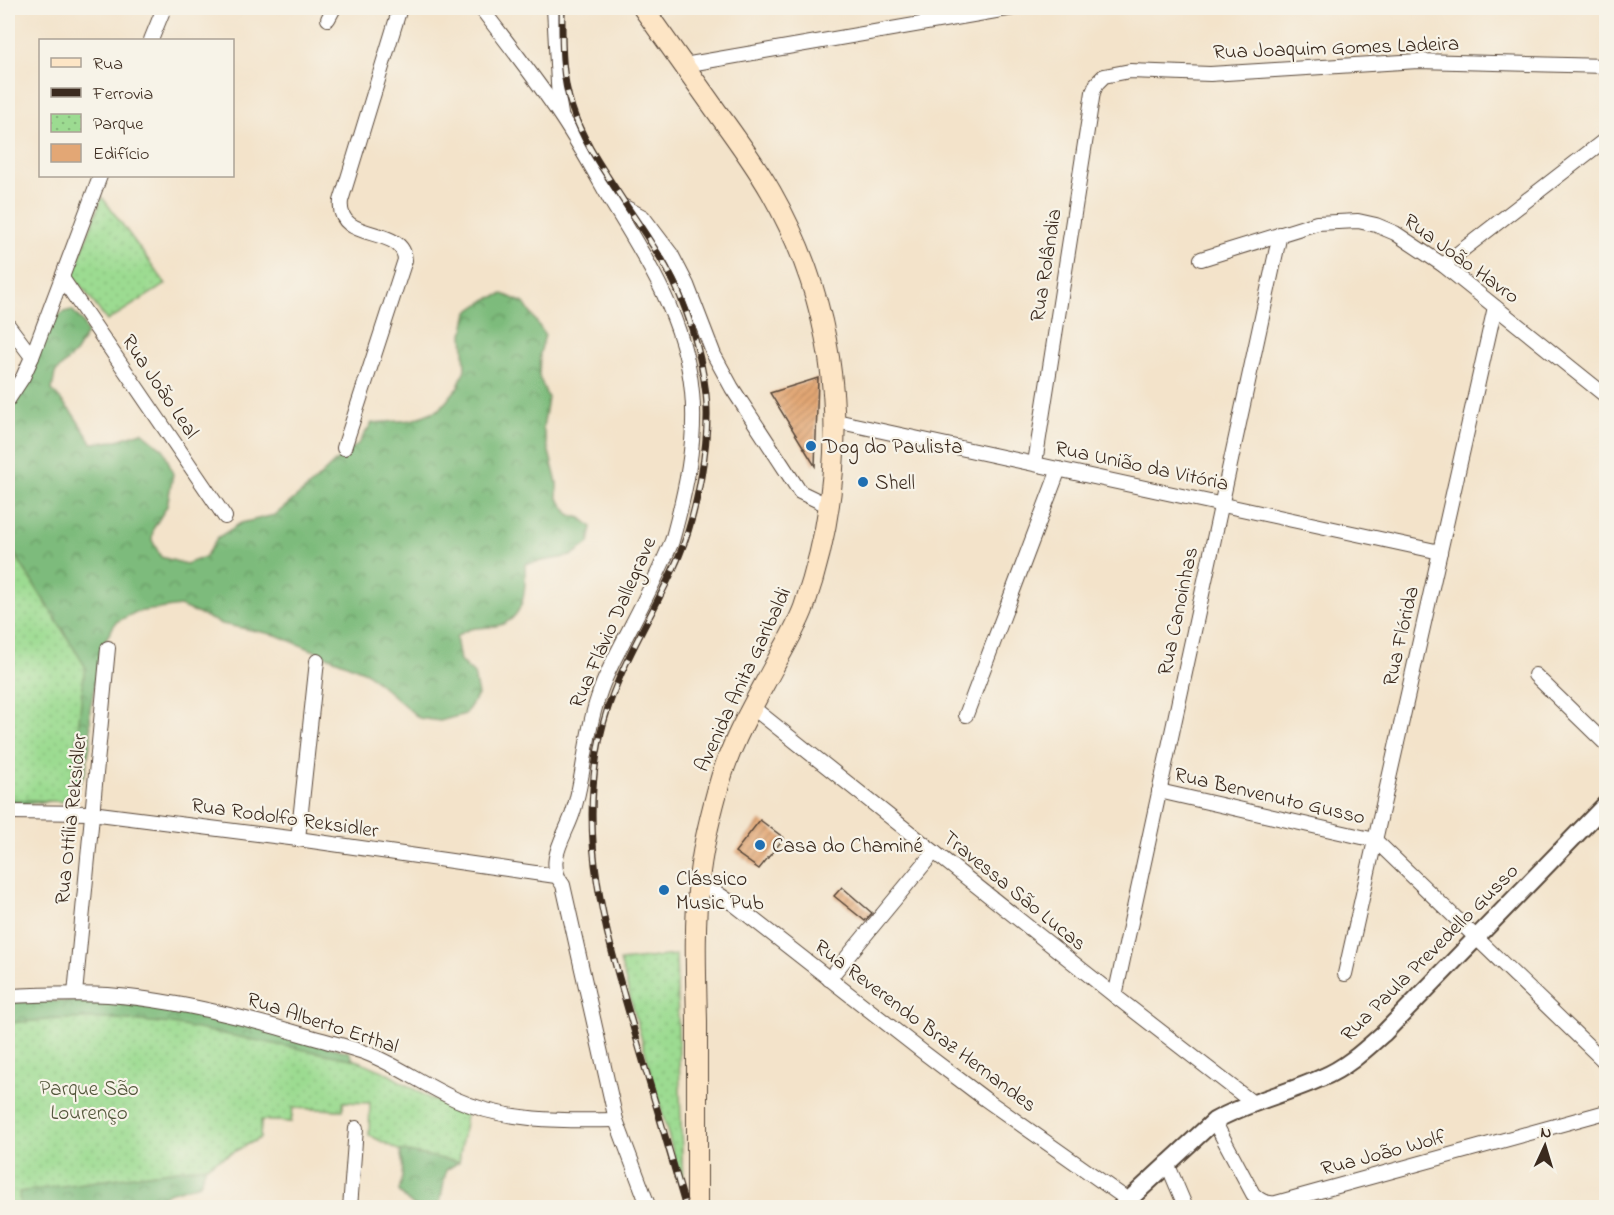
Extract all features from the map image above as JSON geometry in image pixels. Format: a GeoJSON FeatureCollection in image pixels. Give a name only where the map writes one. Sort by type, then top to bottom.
{"type":"FeatureCollection","features":[{"type":"Feature","properties":{"kind":"main road","name":"Avenida Anita Garibaldi"},"geometry":{"type":"LineString","coordinates":[[643,8],[757,169],[797,243],[816,296],[825,331],[831,363],[836,421],[829,506],[818,562],[802,612],[752,707],[727,761],[717,790],[699,881],[696,953],[697,1208]]}},
{"type":"Feature","properties":{"kind":"street"},"geometry":{"type":"LineString","coordinates":[[151,39],[164,8]]}},
{"type":"Feature","properties":{"kind":"street"},"geometry":{"type":"LineString","coordinates":[[344,448],[405,260],[405,252],[399,244],[350,224],[342,218],[340,210],[400,8]]}},
{"type":"Feature","properties":{"kind":"street","name":"Rua Flávio Dallegrave"},"geometry":{"type":"LineString","coordinates":[[481,8],[562,118],[659,285],[681,337],[692,394],[689,461],[672,541],[598,695],[585,744],[574,811],[556,854],[556,876],[563,885],[616,1120],[649,1208]]}},
{"type":"Feature","properties":{"kind":"street"},"geometry":{"type":"LineString","coordinates":[[554,8],[559,102],[562,118]]}},
{"type":"Feature","properties":{"kind":"street"},"geometry":{"type":"LineString","coordinates":[[684,65],[1013,8]]}},
{"type":"Feature","properties":{"kind":"street","name":"Rua Joaquim Gomes Ladeira"},"geometry":{"type":"LineString","coordinates":[[1104,76],[1130,71],[1210,74],[1391,61],[1606,66]]}},
{"type":"Feature","properties":{"kind":"street","name":"Rua Rolândia"},"geometry":{"type":"LineString","coordinates":[[1035,464],[1093,92],[1097,83],[1104,76]]}},
{"type":"Feature","properties":{"kind":"street"},"geometry":{"type":"LineString","coordinates":[[1443,265],[1606,140]]}},
{"type":"Feature","properties":{"kind":"street"},"geometry":{"type":"LineString","coordinates":[[8,400],[23,377],[32,357],[100,177]]}},
{"type":"Feature","properties":{"kind":"street"},"geometry":{"type":"LineString","coordinates":[[610,199],[643,217],[671,254],[687,285],[714,355],[732,388],[800,492],[829,506]]}},
{"type":"Feature","properties":{"kind":"street","name":"Rua João Havro"},"geometry":{"type":"LineString","coordinates":[[1201,259],[1317,223],[1358,221],[1376,225],[1395,233],[1443,265],[1606,396]]}},
{"type":"Feature","properties":{"kind":"street","name":"Rua Canoinhas"},"geometry":{"type":"LineString","coordinates":[[1115,996],[1280,234]]}},
{"type":"Feature","properties":{"kind":"street","name":"Rua João Leal"},"geometry":{"type":"LineString","coordinates":[[62,278],[225,517]]}},
{"type":"Feature","properties":{"kind":"street","name":"Rua Flórida"},"geometry":{"type":"LineString","coordinates":[[1345,974],[1495,307]]}},
{"type":"Feature","properties":{"kind":"street"},"geometry":{"type":"LineString","coordinates":[[8,325],[32,357]]}},
{"type":"Feature","properties":{"kind":"street","name":"Rua União da Vitória"},"geometry":{"type":"LineString","coordinates":[[836,421],[1440,552]]}},
{"type":"Feature","properties":{"kind":"street"},"geometry":{"type":"LineString","coordinates":[[966,716],[1059,469]]}},
{"type":"Feature","properties":{"kind":"street","name":"Rua Ottília Reksidler"},"geometry":{"type":"LineString","coordinates":[[75,994],[108,648]]}},
{"type":"Feature","properties":{"kind":"street"},"geometry":{"type":"LineString","coordinates":[[298,839],[317,661]]}},
{"type":"Feature","properties":{"kind":"street"},"geometry":{"type":"LineString","coordinates":[[1535,675],[1606,744]]}},
{"type":"Feature","properties":{"kind":"street","name":"Travessa São Lucas"},"geometry":{"type":"LineString","coordinates":[[752,707],[1253,1103]]}},
{"type":"Feature","properties":{"kind":"street","name":"Rua Benvenuto Gusso"},"geometry":{"type":"LineString","coordinates":[[1159,791],[1376,840],[1606,1063]]}},
{"type":"Feature","properties":{"kind":"street","name":"Rua Paula Prevedello Gusso"},"geometry":{"type":"LineString","coordinates":[[1124,1204],[1214,1121],[1232,1111],[1323,1078],[1342,1067],[1385,1032],[1606,804]]}},
{"type":"Feature","properties":{"kind":"street","name":"Rua Rodolfo Reksidler"},"geometry":{"type":"LineString","coordinates":[[8,812],[91,813],[298,839],[556,876]]}},
{"type":"Feature","properties":{"kind":"street"},"geometry":{"type":"LineString","coordinates":[[829,979],[934,852]]}},
{"type":"Feature","properties":{"kind":"street","name":"Rua Reverendo Braz Hernandes"},"geometry":{"type":"LineString","coordinates":[[699,881],[735,905],[1124,1204]]}},
{"type":"Feature","properties":{"kind":"street","name":"Rua Alberto Erthal"},"geometry":{"type":"LineString","coordinates":[[8,996],[75,994],[147,999],[203,1009],[264,1023],[366,1053],[401,1069],[456,1100],[480,1109],[507,1116],[566,1121],[616,1120]]}},
{"type":"Feature","properties":{"kind":"street","name":"Rua João Wolf"},"geometry":{"type":"LineString","coordinates":[[1214,1121],[1253,1194],[1259,1200],[1276,1203],[1606,1112]]}},
{"type":"Feature","properties":{"kind":"street"},"geometry":{"type":"LineString","coordinates":[[350,1208],[356,1128]]}},
{"type":"Feature","properties":{"kind":"street"},"geometry":{"type":"LineString","coordinates":[[1167,1163],[1186,1208]]}},
{"type":"Feature","properties":{"kind":"green space"},"geometry":{"type":"Polygon","coordinates":[[[102,197],[166,284],[107,321],[73,275],[102,197]]]}},
{"type":"Feature","properties":{"kind":"green space"},"geometry":{"type":"Polygon","coordinates":[[[503,294],[524,303],[545,335],[540,353],[539,376],[548,398],[543,428],[557,483],[557,497],[570,515],[581,518],[592,527],[589,543],[571,556],[525,564],[522,602],[519,610],[506,623],[467,630],[456,637],[460,661],[474,674],[478,695],[465,714],[440,721],[419,718],[366,672],[276,635],[222,624],[180,606],[136,612],[116,622],[102,646],[90,710],[91,739],[85,773],[76,790],[62,800],[33,803],[8,809],[8,410],[28,383],[44,337],[55,319],[62,313],[72,310],[82,321],[87,333],[76,352],[55,373],[52,390],[73,414],[92,443],[114,441],[142,432],[164,450],[173,474],[167,506],[153,529],[152,540],[161,557],[186,564],[205,557],[217,538],[241,523],[275,515],[358,444],[372,423],[412,420],[440,409],[458,387],[465,369],[463,334],[468,312],[487,299],[503,294]]]}},
{"type":"Feature","properties":{"kind":"green space"},"geometry":{"type":"Polygon","coordinates":[[[8,543],[85,666],[70,802],[8,799],[8,543]]]}},
{"type":"Feature","properties":{"kind":"green space"},"geometry":{"type":"Polygon","coordinates":[[[676,955],[683,1188],[620,961],[676,955]]]}},
{"type":"Feature","properties":{"kind":"green space","name":"Parque São Lourenço"},"geometry":{"type":"Polygon","coordinates":[[[118,1002],[194,1009],[349,1052],[358,1068],[343,1102],[343,1110],[293,1108],[291,1122],[261,1120],[260,1138],[206,1166],[200,1184],[168,1193],[149,1207],[8,1208],[8,1003],[118,1002]]]}},
{"type":"Feature","properties":{"kind":"green space","name":"Parque São Lourenço"},"geometry":{"type":"Polygon","coordinates":[[[62,1019],[117,1019],[172,1024],[356,1060],[383,1071],[429,1098],[466,1114],[459,1162],[398,1150],[369,1135],[370,1103],[343,1102],[343,1110],[293,1108],[291,1122],[261,1120],[260,1138],[206,1166],[19,1192],[20,1207],[8,1207],[8,1023],[62,1019]]]}},
{"type":"Feature","properties":{"kind":"green space"},"geometry":{"type":"Polygon","coordinates":[[[466,1114],[459,1162],[446,1170],[440,1203],[427,1207],[412,1205],[399,1191],[402,1166],[397,1142],[466,1114]]]}},
{"type":"Feature","properties":{"kind":"building"},"geometry":{"type":"Polygon","coordinates":[[[818,378],[815,466],[770,393],[818,378]]]}},
{"type":"Feature","properties":{"kind":"building","name":"Casa do Chaminé"},"geometry":{"type":"Polygon","coordinates":[[[760,820],[784,838],[759,869],[735,852],[760,820]]]}},
{"type":"Feature","properties":{"kind":"building"},"geometry":{"type":"Polygon","coordinates":[[[842,887],[872,913],[865,921],[834,896],[842,887]]]}},
{"type":"Feature","properties":{"kind":"railway"},"geometry":{"type":"LineString","coordinates":[[562,8],[564,71],[568,96],[577,122],[597,160],[674,281],[692,329],[701,362],[706,394],[704,454],[692,519],[669,579],[624,667],[606,713],[594,776],[592,813],[593,849],[598,885],[613,957],[686,1208]]}},
{"type":"Feature","properties":{"kind":"place","name":"Dog do Paulista"},"geometry":{"type":"Point","coordinates":[811,446]}},
{"type":"Feature","properties":{"kind":"place","name":"Shell"},"geometry":{"type":"Point","coordinates":[863,482]}},
{"type":"Feature","properties":{"kind":"place","name":"Casa do Chaminé"},"geometry":{"type":"Point","coordinates":[760,845]}},
{"type":"Feature","properties":{"kind":"place","name":"Clássico Music Pub"},"geometry":{"type":"Point","coordinates":[664,890]}}]}
